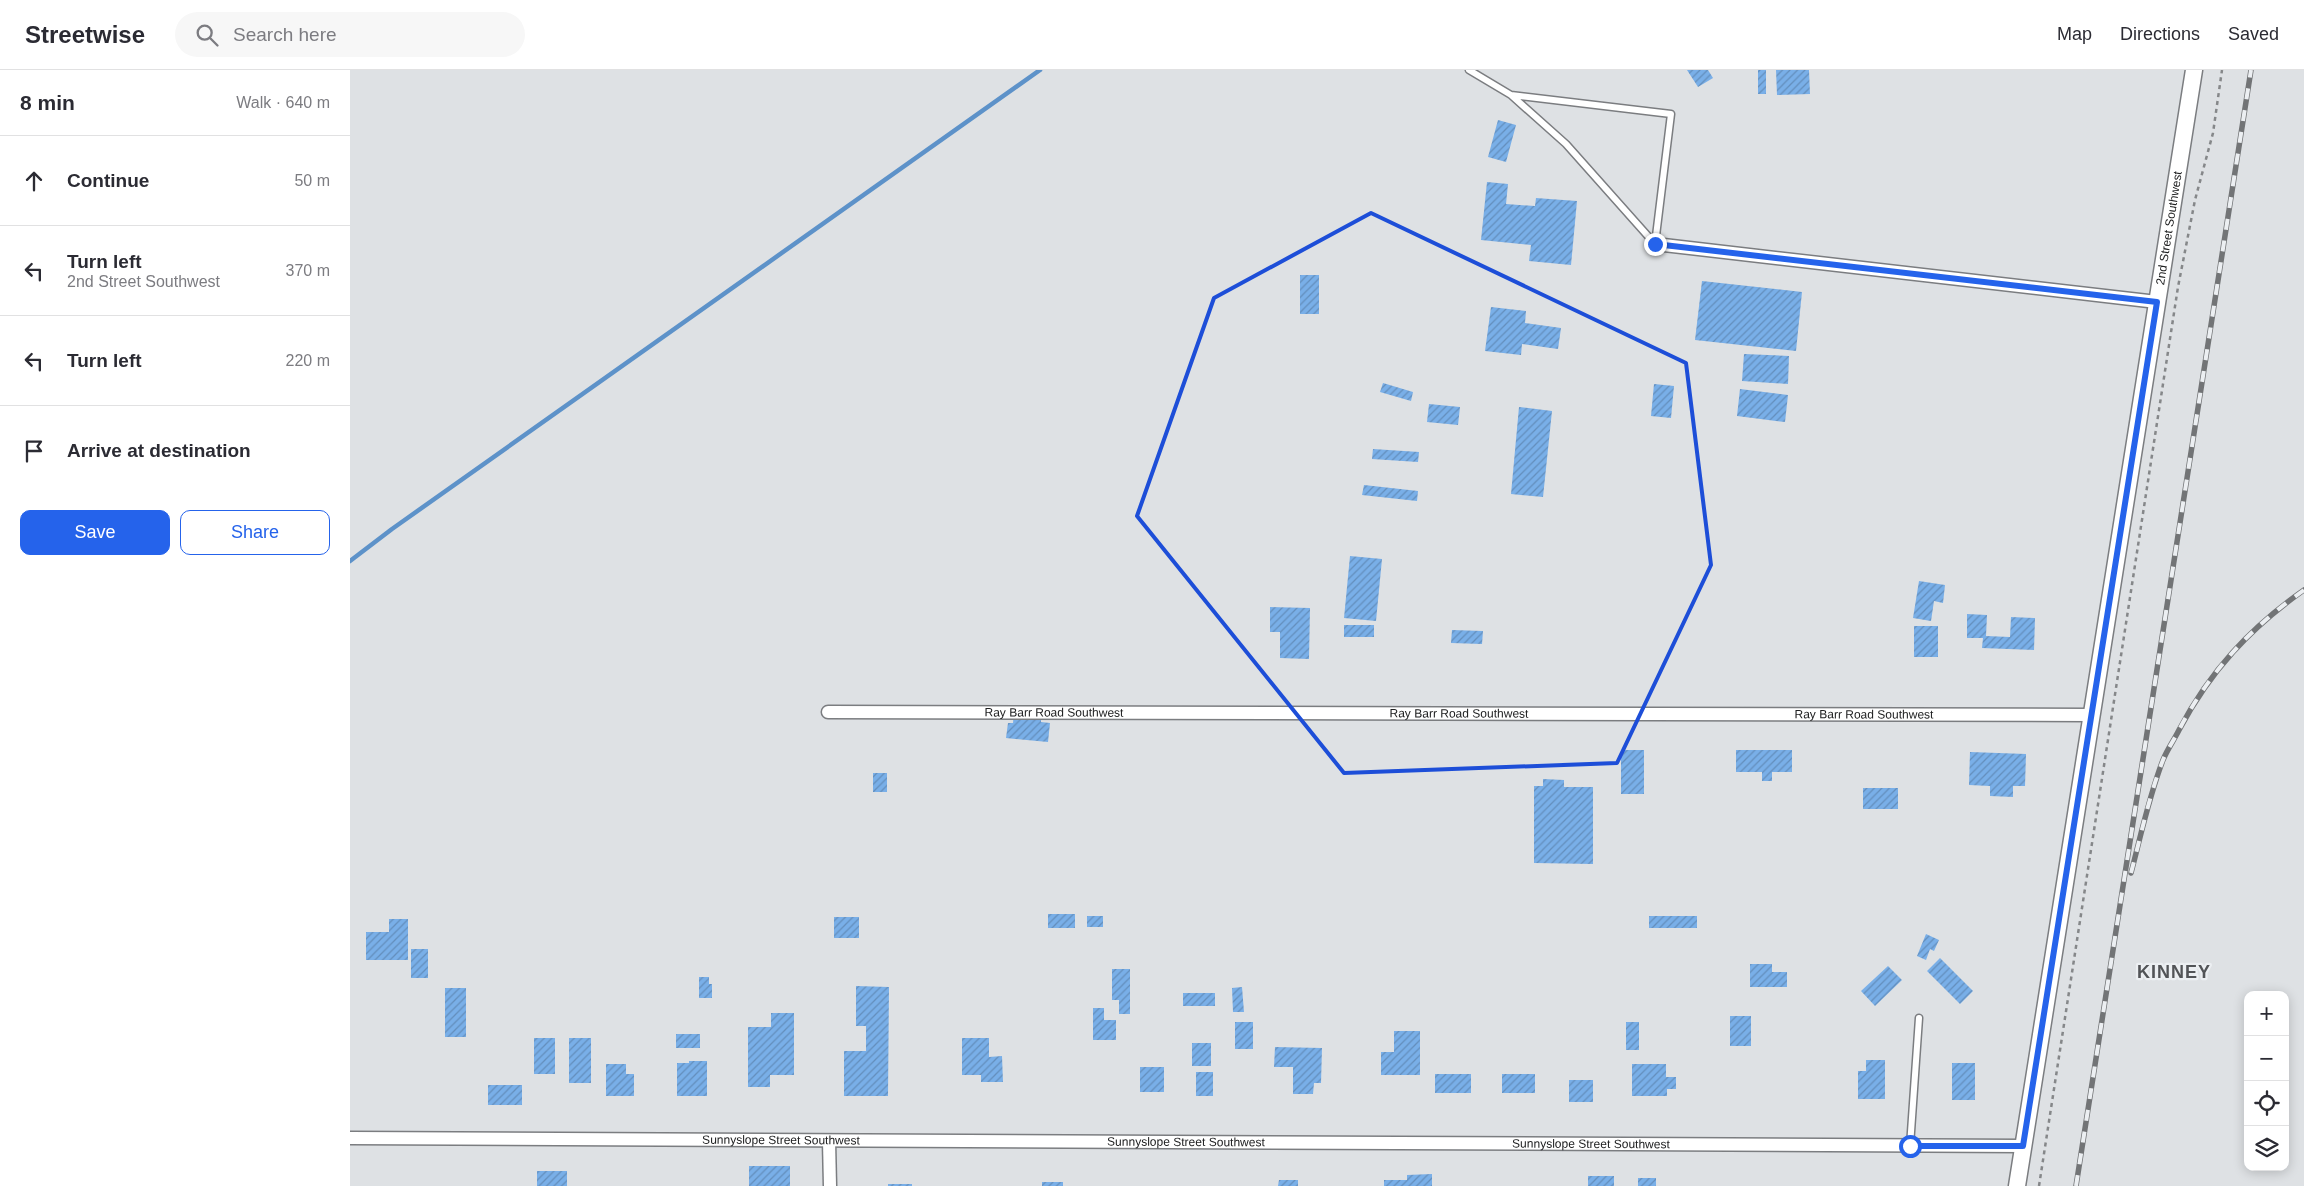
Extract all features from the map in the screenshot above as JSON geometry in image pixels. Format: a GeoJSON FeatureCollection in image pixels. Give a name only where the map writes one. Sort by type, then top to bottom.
{"type":"FeatureCollection","features":[{"type":"Feature","properties":{"kind":"street","name":"2nd Street Southwest"},"geometry":{"type":"LineString","coordinates":[[2017,1186],[2194,70]]}},
{"type":"Feature","properties":{"kind":"street"},"geometry":{"type":"LineString","coordinates":[[1655,244],[2157,302]]}},
{"type":"Feature","properties":{"kind":"street","name":"Ray Barr Road Southwest"},"geometry":{"type":"LineString","coordinates":[[828,712],[2092,715]]}},
{"type":"Feature","properties":{"kind":"street","name":"Sunnyslope Street Southwest"},"geometry":{"type":"LineString","coordinates":[[350,1138],[2023,1146]]}},
{"type":"Feature","properties":{"kind":"street"},"geometry":{"type":"LineString","coordinates":[[829,1141],[830,1186]]}},
{"type":"Feature","properties":{"kind":"lane"},"geometry":{"type":"LineString","coordinates":[[1469,70],[1511,95],[1566,144],[1655,244]]}},
{"type":"Feature","properties":{"kind":"lane"},"geometry":{"type":"LineString","coordinates":[[1511,95],[1671,114],[1655,244]]}},
{"type":"Feature","properties":{"kind":"lane"},"geometry":{"type":"LineString","coordinates":[[1910,1146],[1919,1018]]}},
{"type":"Feature","properties":{"kind":"path"},"geometry":{"type":"LineString","coordinates":[[2039,1186],[2178,287],[2195,200],[2213,133],[2222,70]]}},
{"type":"Feature","properties":{"kind":"highlighted area"},"geometry":{"type":"Polygon","coordinates":[[[1371,213],[1686,363],[1711,565],[1617,763],[1344,773],[1137,516],[1214,298],[1371,213]]]}},
{"type":"Feature","properties":{"kind":"building"},"geometry":{"type":"Polygon","coordinates":[[[1687,70],[1708,70],[1713,78],[1698,87],[1687,70]]]}},
{"type":"Feature","properties":{"kind":"building"},"geometry":{"type":"Polygon","coordinates":[[[1758,70],[1766,70],[1766,94],[1758,94],[1758,70]]]}},
{"type":"Feature","properties":{"kind":"building"},"geometry":{"type":"Polygon","coordinates":[[[1776,70],[1809,70],[1810,94],[1777,95],[1776,70]]]}},
{"type":"Feature","properties":{"kind":"building"},"geometry":{"type":"Polygon","coordinates":[[[1498,120],[1516,125],[1506,162],[1488,157],[1498,120]]]}},
{"type":"Feature","properties":{"kind":"building"},"geometry":{"type":"Polygon","coordinates":[[[1487,182],[1508,184],[1506,204],[1535,206],[1536,198],[1577,201],[1571,265],[1529,261],[1531,245],[1481,240],[1487,182]]]}},
{"type":"Feature","properties":{"kind":"building"},"geometry":{"type":"Polygon","coordinates":[[[1300,275],[1319,275],[1319,314],[1300,314],[1300,275]]]}},
{"type":"Feature","properties":{"kind":"building"},"geometry":{"type":"Polygon","coordinates":[[[1702,281],[1802,292],[1796,351],[1695,340],[1702,281]]]}},
{"type":"Feature","properties":{"kind":"building"},"geometry":{"type":"Polygon","coordinates":[[[1491,307],[1526,311],[1525,323],[1561,328],[1558,349],[1522,344],[1521,355],[1485,351],[1491,307]]]}},
{"type":"Feature","properties":{"kind":"building"},"geometry":{"type":"Polygon","coordinates":[[[1744,354],[1789,356],[1788,384],[1742,381],[1744,354]]]}},
{"type":"Feature","properties":{"kind":"building"},"geometry":{"type":"Polygon","coordinates":[[[1383,383],[1413,392],[1411,401],[1380,392],[1383,383]]]}},
{"type":"Feature","properties":{"kind":"building"},"geometry":{"type":"Polygon","coordinates":[[[1654,384],[1674,386],[1671,418],[1651,416],[1654,384]]]}},
{"type":"Feature","properties":{"kind":"building"},"geometry":{"type":"Polygon","coordinates":[[[1740,389],[1788,395],[1785,422],[1737,416],[1740,389]]]}},
{"type":"Feature","properties":{"kind":"building"},"geometry":{"type":"Polygon","coordinates":[[[1429,404],[1460,407],[1458,425],[1427,422],[1429,404]]]}},
{"type":"Feature","properties":{"kind":"building"},"geometry":{"type":"Polygon","coordinates":[[[1519,407],[1552,411],[1543,497],[1511,494],[1519,407]]]}},
{"type":"Feature","properties":{"kind":"building"},"geometry":{"type":"Polygon","coordinates":[[[1373,449],[1419,452],[1418,462],[1372,459],[1373,449]]]}},
{"type":"Feature","properties":{"kind":"building"},"geometry":{"type":"Polygon","coordinates":[[[1364,485],[1418,491],[1417,501],[1362,495],[1364,485]]]}},
{"type":"Feature","properties":{"kind":"building"},"geometry":{"type":"Polygon","coordinates":[[[1350,556],[1382,559],[1376,621],[1344,618],[1350,556]]]}},
{"type":"Feature","properties":{"kind":"building"},"geometry":{"type":"Polygon","coordinates":[[[1919,581],[1945,585],[1943,603],[1934,601],[1931,621],[1913,618],[1919,581]]]}},
{"type":"Feature","properties":{"kind":"building"},"geometry":{"type":"Polygon","coordinates":[[[1270,607],[1310,608],[1309,659],[1280,658],[1280,632],[1270,632],[1270,607]]]}},
{"type":"Feature","properties":{"kind":"building"},"geometry":{"type":"Polygon","coordinates":[[[1967,614],[1987,615],[1986,636],[2010,637],[2011,617],[2035,618],[2034,650],[1982,648],[1983,638],[1967,638],[1967,614]]]}},
{"type":"Feature","properties":{"kind":"building"},"geometry":{"type":"Polygon","coordinates":[[[1344,625],[1374,625],[1374,637],[1344,637],[1344,625]]]}},
{"type":"Feature","properties":{"kind":"building"},"geometry":{"type":"Polygon","coordinates":[[[1914,626],[1938,626],[1938,657],[1914,657],[1914,626]]]}},
{"type":"Feature","properties":{"kind":"building"},"geometry":{"type":"Polygon","coordinates":[[[1452,630],[1483,631],[1482,644],[1451,643],[1452,630]]]}},
{"type":"Feature","properties":{"kind":"building"},"geometry":{"type":"Polygon","coordinates":[[[1014,713],[1041,716],[1041,722],[1050,723],[1048,742],[1006,738],[1008,723],[1013,723],[1014,713]]]}},
{"type":"Feature","properties":{"kind":"building"},"geometry":{"type":"Polygon","coordinates":[[[1621,750],[1644,750],[1644,794],[1621,794],[1621,750]]]}},
{"type":"Feature","properties":{"kind":"building"},"geometry":{"type":"Polygon","coordinates":[[[1736,750],[1792,750],[1792,772],[1772,772],[1772,781],[1762,781],[1762,772],[1736,772],[1736,750]]]}},
{"type":"Feature","properties":{"kind":"building"},"geometry":{"type":"Polygon","coordinates":[[[1970,752],[2026,754],[2025,786],[2013,786],[2013,797],[1990,796],[1990,786],[1969,785],[1970,752]]]}},
{"type":"Feature","properties":{"kind":"building"},"geometry":{"type":"Polygon","coordinates":[[[873,773],[887,773],[887,792],[873,792],[873,773]]]}},
{"type":"Feature","properties":{"kind":"building"},"geometry":{"type":"Polygon","coordinates":[[[1543,779],[1564,780],[1564,787],[1593,787],[1593,864],[1534,863],[1534,786],[1543,786],[1543,779]]]}},
{"type":"Feature","properties":{"kind":"building"},"geometry":{"type":"Polygon","coordinates":[[[1863,788],[1898,788],[1898,809],[1863,809],[1863,788]]]}},
{"type":"Feature","properties":{"kind":"building"},"geometry":{"type":"Polygon","coordinates":[[[1048,914],[1075,914],[1075,928],[1048,928],[1048,914]]]}},
{"type":"Feature","properties":{"kind":"building"},"geometry":{"type":"Polygon","coordinates":[[[1087,916],[1103,916],[1103,927],[1087,927],[1087,916]]]}},
{"type":"Feature","properties":{"kind":"building"},"geometry":{"type":"Polygon","coordinates":[[[1649,916],[1697,916],[1697,928],[1649,928],[1649,916]]]}},
{"type":"Feature","properties":{"kind":"building"},"geometry":{"type":"Polygon","coordinates":[[[834,917],[859,917],[859,938],[834,938],[834,917]]]}},
{"type":"Feature","properties":{"kind":"building"},"geometry":{"type":"Polygon","coordinates":[[[389,919],[408,919],[408,960],[366,960],[366,932],[389,932],[389,919]]]}},
{"type":"Feature","properties":{"kind":"building"},"geometry":{"type":"Polygon","coordinates":[[[1926,934],[1939,940],[1934,951],[1930,949],[1926,960],[1917,956],[1926,934]]]}},
{"type":"Feature","properties":{"kind":"building"},"geometry":{"type":"Polygon","coordinates":[[[411,949],[428,949],[428,978],[411,978],[411,949]]]}},
{"type":"Feature","properties":{"kind":"building"},"geometry":{"type":"Polygon","coordinates":[[[1940,958],[1973,991],[1960,1004],[1927,971],[1940,958]]]}},
{"type":"Feature","properties":{"kind":"building"},"geometry":{"type":"Polygon","coordinates":[[[1750,964],[1772,964],[1772,972],[1787,972],[1787,987],[1750,987],[1750,964]]]}},
{"type":"Feature","properties":{"kind":"building"},"geometry":{"type":"Polygon","coordinates":[[[1888,966],[1902,980],[1875,1006],[1861,991],[1888,966]]]}},
{"type":"Feature","properties":{"kind":"building"},"geometry":{"type":"Polygon","coordinates":[[[1112,969],[1130,969],[1130,1014],[1119,1014],[1119,1000],[1112,1000],[1112,969]]]}},
{"type":"Feature","properties":{"kind":"building"},"geometry":{"type":"Polygon","coordinates":[[[699,977],[709,977],[709,984],[712,984],[712,998],[699,998],[699,977]]]}},
{"type":"Feature","properties":{"kind":"building"},"geometry":{"type":"Polygon","coordinates":[[[856,986],[889,987],[888,1096],[844,1096],[844,1051],[866,1051],[866,1026],[856,1026],[856,986]]]}},
{"type":"Feature","properties":{"kind":"building"},"geometry":{"type":"Polygon","coordinates":[[[1242,987],[1244,1012],[1233,1012],[1232,988],[1242,987]]]}},
{"type":"Feature","properties":{"kind":"building"},"geometry":{"type":"Polygon","coordinates":[[[445,988],[466,988],[466,1037],[445,1037],[445,988]]]}},
{"type":"Feature","properties":{"kind":"building"},"geometry":{"type":"Polygon","coordinates":[[[1183,993],[1215,993],[1215,1006],[1183,1006],[1183,993]]]}},
{"type":"Feature","properties":{"kind":"building"},"geometry":{"type":"Polygon","coordinates":[[[1093,1008],[1104,1008],[1104,1020],[1116,1020],[1116,1040],[1093,1040],[1093,1008]]]}},
{"type":"Feature","properties":{"kind":"building"},"geometry":{"type":"Polygon","coordinates":[[[771,1013],[794,1013],[794,1075],[770,1075],[770,1087],[748,1087],[748,1027],[771,1027],[771,1013]]]}},
{"type":"Feature","properties":{"kind":"building"},"geometry":{"type":"Polygon","coordinates":[[[1730,1016],[1751,1016],[1751,1046],[1730,1046],[1730,1016]]]}},
{"type":"Feature","properties":{"kind":"building"},"geometry":{"type":"Polygon","coordinates":[[[1235,1022],[1253,1022],[1253,1049],[1235,1049],[1235,1022]]]}},
{"type":"Feature","properties":{"kind":"building"},"geometry":{"type":"Polygon","coordinates":[[[1626,1022],[1639,1022],[1639,1050],[1626,1050],[1626,1022]]]}},
{"type":"Feature","properties":{"kind":"building"},"geometry":{"type":"Polygon","coordinates":[[[1394,1031],[1420,1031],[1420,1075],[1381,1075],[1381,1052],[1394,1052],[1394,1031]]]}},
{"type":"Feature","properties":{"kind":"building"},"geometry":{"type":"Polygon","coordinates":[[[676,1034],[700,1034],[700,1048],[676,1048],[676,1034]]]}},
{"type":"Feature","properties":{"kind":"building"},"geometry":{"type":"Polygon","coordinates":[[[534,1038],[555,1038],[555,1074],[534,1074],[534,1038]]]}},
{"type":"Feature","properties":{"kind":"building"},"geometry":{"type":"Polygon","coordinates":[[[569,1038],[591,1038],[591,1083],[569,1083],[569,1038]]]}},
{"type":"Feature","properties":{"kind":"building"},"geometry":{"type":"Polygon","coordinates":[[[962,1038],[989,1038],[989,1057],[1002,1056],[1003,1082],[981,1082],[981,1075],[962,1075],[962,1038]]]}},
{"type":"Feature","properties":{"kind":"building"},"geometry":{"type":"Polygon","coordinates":[[[1192,1043],[1211,1043],[1211,1066],[1192,1066],[1192,1043]]]}},
{"type":"Feature","properties":{"kind":"building"},"geometry":{"type":"Polygon","coordinates":[[[1275,1047],[1322,1048],[1321,1083],[1314,1083],[1313,1094],[1293,1094],[1293,1067],[1274,1067],[1275,1047]]]}},
{"type":"Feature","properties":{"kind":"building"},"geometry":{"type":"Polygon","coordinates":[[[1866,1060],[1885,1060],[1885,1099],[1858,1099],[1858,1071],[1866,1071],[1866,1060]]]}},
{"type":"Feature","properties":{"kind":"building"},"geometry":{"type":"Polygon","coordinates":[[[689,1061],[707,1061],[707,1096],[677,1096],[677,1063],[689,1063],[689,1061]]]}},
{"type":"Feature","properties":{"kind":"building"},"geometry":{"type":"Polygon","coordinates":[[[1952,1063],[1975,1063],[1975,1100],[1952,1100],[1952,1063]]]}},
{"type":"Feature","properties":{"kind":"building"},"geometry":{"type":"Polygon","coordinates":[[[606,1064],[626,1064],[626,1074],[634,1074],[634,1096],[606,1096],[606,1064]]]}},
{"type":"Feature","properties":{"kind":"building"},"geometry":{"type":"Polygon","coordinates":[[[1632,1064],[1666,1064],[1666,1077],[1676,1077],[1676,1089],[1667,1089],[1667,1096],[1632,1096],[1632,1064]]]}},
{"type":"Feature","properties":{"kind":"building"},"geometry":{"type":"Polygon","coordinates":[[[1140,1067],[1164,1067],[1164,1092],[1140,1092],[1140,1067]]]}},
{"type":"Feature","properties":{"kind":"building"},"geometry":{"type":"Polygon","coordinates":[[[1196,1072],[1213,1072],[1213,1096],[1196,1096],[1196,1072]]]}},
{"type":"Feature","properties":{"kind":"building"},"geometry":{"type":"Polygon","coordinates":[[[1435,1074],[1471,1074],[1471,1093],[1435,1093],[1435,1074]]]}},
{"type":"Feature","properties":{"kind":"building"},"geometry":{"type":"Polygon","coordinates":[[[1502,1074],[1535,1074],[1535,1093],[1502,1093],[1502,1074]]]}},
{"type":"Feature","properties":{"kind":"building"},"geometry":{"type":"Polygon","coordinates":[[[1569,1080],[1593,1080],[1593,1102],[1569,1102],[1569,1080]]]}},
{"type":"Feature","properties":{"kind":"building"},"geometry":{"type":"Polygon","coordinates":[[[488,1085],[522,1085],[522,1105],[488,1105],[488,1085]]]}},
{"type":"Feature","properties":{"kind":"building"},"geometry":{"type":"Polygon","coordinates":[[[749,1166],[790,1166],[790,1186],[749,1186],[749,1166]]]}},
{"type":"Feature","properties":{"kind":"building"},"geometry":{"type":"Polygon","coordinates":[[[537,1171],[567,1171],[567,1186],[537,1186],[537,1171]]]}},
{"type":"Feature","properties":{"kind":"building"},"geometry":{"type":"Polygon","coordinates":[[[1432,1174],[1432,1186],[1384,1186],[1384,1180],[1407,1180],[1407,1175],[1432,1174]]]}},
{"type":"Feature","properties":{"kind":"building"},"geometry":{"type":"Polygon","coordinates":[[[1588,1176],[1614,1176],[1614,1186],[1588,1186],[1588,1176]]]}},
{"type":"Feature","properties":{"kind":"building"},"geometry":{"type":"Polygon","coordinates":[[[1638,1178],[1656,1178],[1656,1186],[1638,1186],[1638,1178]]]}},
{"type":"Feature","properties":{"kind":"building"},"geometry":{"type":"Polygon","coordinates":[[[1279,1180],[1298,1180],[1298,1186],[1278,1186],[1279,1180]]]}},
{"type":"Feature","properties":{"kind":"building"},"geometry":{"type":"Polygon","coordinates":[[[1042,1182],[1063,1182],[1063,1186],[1042,1186],[1042,1182]]]}},
{"type":"Feature","properties":{"kind":"building"},"geometry":{"type":"Polygon","coordinates":[[[888,1184],[912,1184],[912,1186],[888,1186],[888,1184]]]}},
{"type":"Feature","properties":{"kind":"waterway"},"geometry":{"type":"LineString","coordinates":[[350,561],[392,529],[1040,70]]}},
{"type":"Feature","properties":{"kind":"railway"},"geometry":{"type":"LineString","coordinates":[[2076,1186],[2251,70]]}},
{"type":"Feature","properties":{"kind":"railway"},"geometry":{"type":"LineString","coordinates":[[2131,873],[2145,816],[2163,760],[2191,709],[2218,670],[2249,635],[2304,590]]}},
{"type":"Feature","properties":{"kind":"district","name":"KINNEY"},"geometry":{"type":"Point","coordinates":[2174,972]}},
{"type":"Feature","properties":{"kind":"route"},"geometry":{"type":"LineString","coordinates":[[1655,244],[2157,302],[2023,1146],[1910,1146]]}}]}
